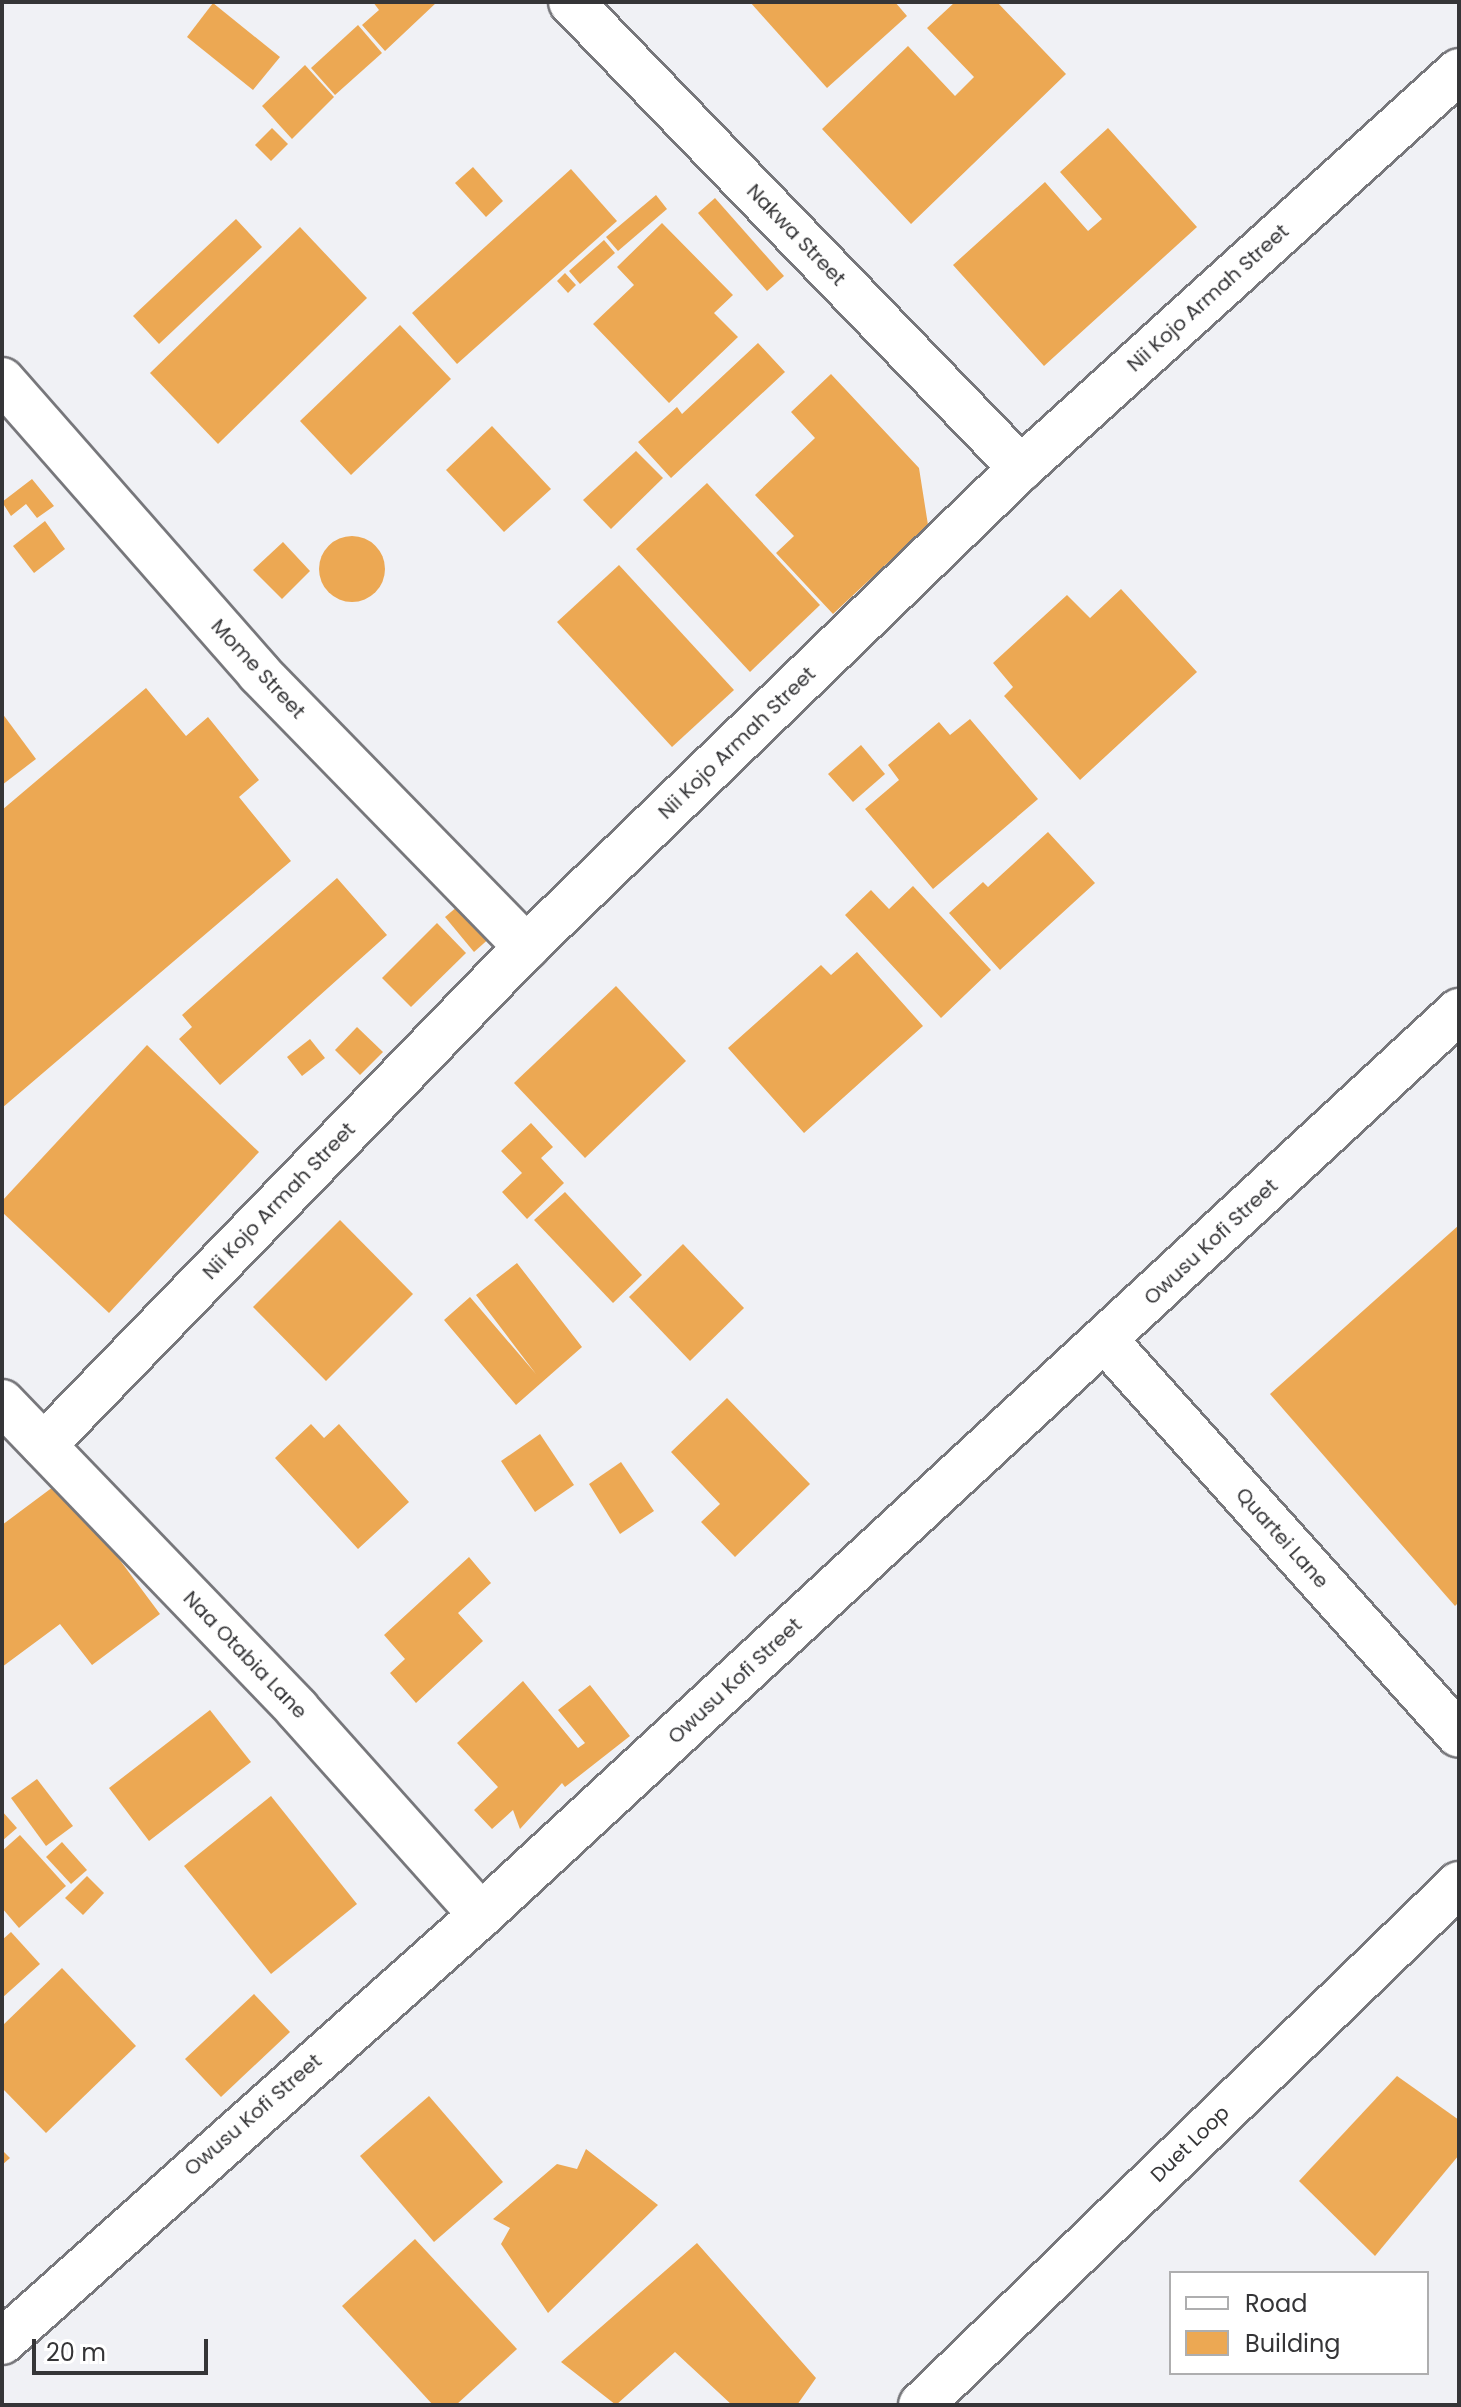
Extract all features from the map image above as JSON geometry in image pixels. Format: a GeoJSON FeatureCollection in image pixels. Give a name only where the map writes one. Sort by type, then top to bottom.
{"type":"FeatureCollection","features":[{"type":"Feature","properties":{"kind":"street","name":"Nakwa Street"},"geometry":{"type":"LineString","coordinates":[[571,2],[1021,468]]}},
{"type":"Feature","properties":{"kind":"street","name":"Nii Kojo Armah Street"},"geometry":{"type":"LineString","coordinates":[[44,1445],[526,947],[1021,468],[1459,71]]}},
{"type":"Feature","properties":{"kind":"street","name":"Mome Street"},"geometry":{"type":"LineString","coordinates":[[2,380],[259,673],[526,947]]}},
{"type":"Feature","properties":{"kind":"street","name":"Owusu Kofi Street"},"geometry":{"type":"LineString","coordinates":[[2,2342],[481,1915],[1459,1011]]}},
{"type":"Feature","properties":{"kind":"street","name":"Quartei Lane"},"geometry":{"type":"LineString","coordinates":[[1105,1340],[1459,1735]]}},
{"type":"Feature","properties":{"kind":"street","name":"Naa Otabia Lane"},"geometry":{"type":"LineString","coordinates":[[2,1402],[297,1709],[481,1915]]}},
{"type":"Feature","properties":{"kind":"street","name":"Duet Loop"},"geometry":{"type":"LineString","coordinates":[[921,2405],[1459,1884]]}},
{"type":"Feature","properties":{"kind":"building"},"geometry":{"type":"Polygon","coordinates":[[[373,2],[437,2],[385,51],[362,25],[379,10],[373,2]]]}},
{"type":"Feature","properties":{"kind":"building"},"geometry":{"type":"Polygon","coordinates":[[[750,2],[895,2],[907,16],[827,88],[750,2]]]}},
{"type":"Feature","properties":{"kind":"building"},"geometry":{"type":"Polygon","coordinates":[[[955,2],[997,2],[1066,74],[911,224],[822,129],[908,46],[955,96],[974,77],[927,28],[955,2]]]}},
{"type":"Feature","properties":{"kind":"building"},"geometry":{"type":"Polygon","coordinates":[[[213,3],[280,57],[253,90],[187,37],[213,3]]]}},
{"type":"Feature","properties":{"kind":"building"},"geometry":{"type":"Polygon","coordinates":[[[358,25],[382,53],[335,95],[311,68],[358,25]]]}},
{"type":"Feature","properties":{"kind":"building"},"geometry":{"type":"Polygon","coordinates":[[[305,65],[334,97],[292,139],[262,106],[305,65]]]}},
{"type":"Feature","properties":{"kind":"building"},"geometry":{"type":"Polygon","coordinates":[[[272,128],[288,144],[271,161],[255,145],[272,128]]]}},
{"type":"Feature","properties":{"kind":"building"},"geometry":{"type":"Polygon","coordinates":[[[1108,128],[1197,227],[1044,366],[953,265],[1045,182],[1088,231],[1102,219],[1060,172],[1108,128]]]}},
{"type":"Feature","properties":{"kind":"building"},"geometry":{"type":"Polygon","coordinates":[[[473,167],[503,201],[486,217],[455,183],[473,167]]]}},
{"type":"Feature","properties":{"kind":"building"},"geometry":{"type":"Polygon","coordinates":[[[571,169],[617,221],[457,364],[412,313],[571,169]]]}},
{"type":"Feature","properties":{"kind":"building"},"geometry":{"type":"Polygon","coordinates":[[[656,195],[667,209],[618,251],[606,237],[656,195]]]}},
{"type":"Feature","properties":{"kind":"building"},"geometry":{"type":"Polygon","coordinates":[[[715,198],[784,276],[767,291],[698,213],[715,198]]]}},
{"type":"Feature","properties":{"kind":"building"},"geometry":{"type":"Polygon","coordinates":[[[236,219],[262,247],[159,344],[133,316],[236,219]]]}},
{"type":"Feature","properties":{"kind":"building"},"geometry":{"type":"Polygon","coordinates":[[[662,223],[733,295],[714,313],[738,337],[669,403],[593,324],[634,285],[617,267],[662,223]]]}},
{"type":"Feature","properties":{"kind":"building"},"geometry":{"type":"Polygon","coordinates":[[[300,227],[367,298],[218,444],[150,373],[300,227]]]}},
{"type":"Feature","properties":{"kind":"building"},"geometry":{"type":"Polygon","coordinates":[[[604,240],[615,253],[580,284],[569,271],[604,240]]]}},
{"type":"Feature","properties":{"kind":"building"},"geometry":{"type":"Polygon","coordinates":[[[565,273],[576,285],[568,293],[557,281],[565,273]]]}},
{"type":"Feature","properties":{"kind":"building"},"geometry":{"type":"Polygon","coordinates":[[[400,325],[451,379],[351,475],[300,421],[400,325]]]}},
{"type":"Feature","properties":{"kind":"building"},"geometry":{"type":"Polygon","coordinates":[[[758,343],[785,372],[671,478],[638,442],[677,407],[682,414],[758,343]]]}},
{"type":"Feature","properties":{"kind":"building"},"geometry":{"type":"Polygon","coordinates":[[[831,374],[919,468],[928,525],[833,614],[776,553],[794,536],[755,495],[815,438],[791,412],[831,374]]]}},
{"type":"Feature","properties":{"kind":"building"},"geometry":{"type":"Polygon","coordinates":[[[492,426],[551,489],[504,532],[446,470],[492,426]]]}},
{"type":"Feature","properties":{"kind":"building"},"geometry":{"type":"Polygon","coordinates":[[[636,451],[663,478],[611,529],[583,500],[636,451]]]}},
{"type":"Feature","properties":{"kind":"building"},"geometry":{"type":"Polygon","coordinates":[[[32,479],[54,506],[37,518],[26,504],[11,516],[2,502],[32,479]]]}},
{"type":"Feature","properties":{"kind":"building"},"geometry":{"type":"Polygon","coordinates":[[[707,483],[820,605],[750,672],[636,549],[707,483]]]}},
{"type":"Feature","properties":{"kind":"building"},"geometry":{"type":"Polygon","coordinates":[[[45,521],[65,549],[34,573],[13,546],[45,521]]]}},
{"type":"Feature","properties":{"kind":"building"},"geometry":{"type":"Polygon","coordinates":[[[345,536],[359,536],[371,541],[380,550],[385,569],[383,582],[376,593],[359,602],[345,602],[333,597],[324,588],[319,576],[319,562],[324,550],[333,541],[345,536]]]}},
{"type":"Feature","properties":{"kind":"building"},"geometry":{"type":"Polygon","coordinates":[[[283,542],[310,571],[282,599],[253,570],[283,542]]]}},
{"type":"Feature","properties":{"kind":"building"},"geometry":{"type":"Polygon","coordinates":[[[619,565],[734,690],[672,747],[557,622],[619,565]]]}},
{"type":"Feature","properties":{"kind":"building"},"geometry":{"type":"Polygon","coordinates":[[[1121,589],[1197,672],[1080,780],[1004,696],[1013,687],[993,663],[1067,595],[1090,618],[1121,589]]]}},
{"type":"Feature","properties":{"kind":"building"},"geometry":{"type":"Polygon","coordinates":[[[146,688],[186,736],[208,717],[259,780],[239,797],[291,861],[2,1108],[2,810],[146,688]]]}},
{"type":"Feature","properties":{"kind":"building"},"geometry":{"type":"Polygon","coordinates":[[[2,713],[36,759],[2,785],[2,713]]]}},
{"type":"Feature","properties":{"kind":"building"},"geometry":{"type":"Polygon","coordinates":[[[970,719],[1038,799],[933,889],[865,809],[899,780],[888,765],[939,722],[950,735],[970,719]]]}},
{"type":"Feature","properties":{"kind":"building"},"geometry":{"type":"Polygon","coordinates":[[[861,745],[885,774],[853,802],[828,774],[861,745]]]}},
{"type":"Feature","properties":{"kind":"building"},"geometry":{"type":"Polygon","coordinates":[[[1048,832],[1095,883],[1000,970],[949,913],[983,882],[988,887],[1048,832]]]}},
{"type":"Feature","properties":{"kind":"building"},"geometry":{"type":"Polygon","coordinates":[[[337,878],[387,935],[220,1085],[179,1039],[192,1027],[182,1015],[337,878]]]}},
{"type":"Feature","properties":{"kind":"building"},"geometry":{"type":"Polygon","coordinates":[[[913,886],[991,970],[941,1018],[845,915],[871,890],[889,909],[913,886]]]}},
{"type":"Feature","properties":{"kind":"building"},"geometry":{"type":"Polygon","coordinates":[[[464,901],[492,936],[474,952],[445,917],[464,901]]]}},
{"type":"Feature","properties":{"kind":"building"},"geometry":{"type":"Polygon","coordinates":[[[437,923],[466,953],[411,1007],[382,978],[437,923]]]}},
{"type":"Feature","properties":{"kind":"building"},"geometry":{"type":"Polygon","coordinates":[[[857,952],[923,1026],[804,1133],[728,1048],[821,965],[831,975],[857,952]]]}},
{"type":"Feature","properties":{"kind":"building"},"geometry":{"type":"Polygon","coordinates":[[[616,986],[686,1061],[585,1158],[514,1083],[616,986]]]}},
{"type":"Feature","properties":{"kind":"building"},"geometry":{"type":"Polygon","coordinates":[[[357,1027],[383,1052],[360,1075],[335,1050],[357,1027]]]}},
{"type":"Feature","properties":{"kind":"building"},"geometry":{"type":"Polygon","coordinates":[[[310,1039],[325,1058],[302,1076],[287,1057],[310,1039]]]}},
{"type":"Feature","properties":{"kind":"building"},"geometry":{"type":"Polygon","coordinates":[[[147,1045],[259,1152],[109,1313],[2,1212],[2,1201],[147,1045]]]}},
{"type":"Feature","properties":{"kind":"building"},"geometry":{"type":"Polygon","coordinates":[[[531,1123],[553,1147],[541,1158],[564,1183],[527,1219],[502,1192],[522,1173],[501,1151],[531,1123]]]}},
{"type":"Feature","properties":{"kind":"building"},"geometry":{"type":"Polygon","coordinates":[[[565,1192],[642,1275],[613,1303],[534,1220],[565,1192]]]}},
{"type":"Feature","properties":{"kind":"building"},"geometry":{"type":"Polygon","coordinates":[[[340,1220],[413,1294],[326,1381],[253,1307],[340,1220]]]}},
{"type":"Feature","properties":{"kind":"building"},"geometry":{"type":"Polygon","coordinates":[[[1459,1225],[1459,1602],[1455,1606],[1270,1394],[1459,1225]]]}},
{"type":"Feature","properties":{"kind":"building"},"geometry":{"type":"Polygon","coordinates":[[[683,1244],[744,1308],[690,1361],[629,1297],[683,1244]]]}},
{"type":"Feature","properties":{"kind":"building"},"geometry":{"type":"Polygon","coordinates":[[[517,1263],[582,1347],[516,1405],[444,1320],[470,1297],[536,1374],[476,1295],[517,1263]]]}},
{"type":"Feature","properties":{"kind":"building"},"geometry":{"type":"Polygon","coordinates":[[[727,1398],[810,1484],[735,1557],[701,1522],[720,1504],[671,1452],[727,1398]]]}},
{"type":"Feature","properties":{"kind":"building"},"geometry":{"type":"Polygon","coordinates":[[[311,1424],[324,1438],[339,1424],[409,1502],[358,1549],[275,1458],[311,1424]]]}},
{"type":"Feature","properties":{"kind":"building"},"geometry":{"type":"Polygon","coordinates":[[[540,1434],[574,1485],[535,1512],[501,1461],[540,1434]]]}},
{"type":"Feature","properties":{"kind":"building"},"geometry":{"type":"Polygon","coordinates":[[[621,1462],[654,1511],[620,1534],[589,1484],[621,1462]]]}},
{"type":"Feature","properties":{"kind":"building"},"geometry":{"type":"Polygon","coordinates":[[[61,1481],[160,1614],[92,1665],[60,1624],[2,1667],[2,1525],[61,1481]]]}},
{"type":"Feature","properties":{"kind":"building"},"geometry":{"type":"Polygon","coordinates":[[[469,1557],[491,1583],[458,1613],[483,1641],[416,1703],[390,1673],[405,1659],[384,1635],[469,1557]]]}},
{"type":"Feature","properties":{"kind":"building"},"geometry":{"type":"Polygon","coordinates":[[[523,1681],[578,1748],[585,1743],[558,1710],[590,1685],[630,1736],[565,1787],[562,1783],[520,1829],[513,1810],[492,1829],[474,1810],[498,1787],[457,1743],[523,1681]]]}},
{"type":"Feature","properties":{"kind":"building"},"geometry":{"type":"Polygon","coordinates":[[[210,1710],[251,1762],[149,1841],[109,1788],[210,1710]]]}},
{"type":"Feature","properties":{"kind":"building"},"geometry":{"type":"Polygon","coordinates":[[[37,1779],[73,1826],[46,1846],[11,1798],[37,1779]]]}},
{"type":"Feature","properties":{"kind":"building"},"geometry":{"type":"Polygon","coordinates":[[[271,1796],[357,1904],[271,1974],[184,1866],[271,1796]]]}},
{"type":"Feature","properties":{"kind":"building"},"geometry":{"type":"Polygon","coordinates":[[[2,1811],[17,1828],[2,1841],[2,1811]]]}},
{"type":"Feature","properties":{"kind":"building"},"geometry":{"type":"Polygon","coordinates":[[[20,1835],[66,1886],[19,1928],[2,1908],[2,1851],[20,1835]]]}},
{"type":"Feature","properties":{"kind":"building"},"geometry":{"type":"Polygon","coordinates":[[[62,1842],[87,1870],[71,1884],[46,1857],[62,1842]]]}},
{"type":"Feature","properties":{"kind":"building"},"geometry":{"type":"Polygon","coordinates":[[[87,1876],[104,1893],[83,1915],[65,1898],[87,1876]]]}},
{"type":"Feature","properties":{"kind":"building"},"geometry":{"type":"Polygon","coordinates":[[[11,1932],[40,1964],[2,1998],[2,1940],[11,1932]]]}},
{"type":"Feature","properties":{"kind":"building"},"geometry":{"type":"Polygon","coordinates":[[[62,1968],[136,2046],[46,2133],[2,2088],[2,2026],[62,1968]]]}},
{"type":"Feature","properties":{"kind":"building"},"geometry":{"type":"Polygon","coordinates":[[[254,1994],[290,2032],[221,2097],[185,2059],[254,1994]]]}},
{"type":"Feature","properties":{"kind":"building"},"geometry":{"type":"Polygon","coordinates":[[[1397,2076],[1459,2120],[1459,2155],[1375,2256],[1299,2181],[1397,2076]]]}},
{"type":"Feature","properties":{"kind":"building"},"geometry":{"type":"Polygon","coordinates":[[[429,2096],[503,2182],[434,2242],[360,2156],[429,2096]]]}},
{"type":"Feature","properties":{"kind":"building"},"geometry":{"type":"Polygon","coordinates":[[[586,2149],[658,2205],[548,2313],[501,2244],[510,2228],[493,2219],[557,2164],[577,2169],[586,2149]]]}},
{"type":"Feature","properties":{"kind":"building"},"geometry":{"type":"Polygon","coordinates":[[[2,2150],[10,2158],[2,2165],[2,2150]]]}},
{"type":"Feature","properties":{"kind":"building"},"geometry":{"type":"Polygon","coordinates":[[[415,2239],[517,2349],[456,2405],[433,2405],[342,2306],[415,2239]]]}},
{"type":"Feature","properties":{"kind":"building"},"geometry":{"type":"Polygon","coordinates":[[[697,2243],[816,2378],[797,2405],[732,2405],[675,2352],[616,2405],[561,2362],[697,2243]]]}}]}
